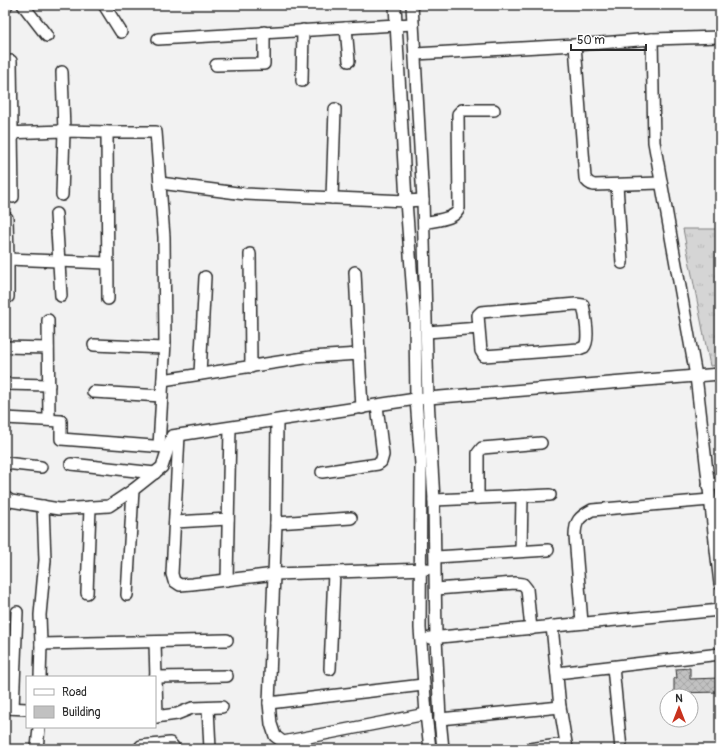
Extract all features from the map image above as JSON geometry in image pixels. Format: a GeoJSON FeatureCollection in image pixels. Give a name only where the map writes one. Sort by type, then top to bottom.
{"type":"FeatureCollection","features":[{"type":"Feature","properties":{"kind":"street"},"geometry":{"type":"LineString","coordinates":[[23,5],[47,36]]}},
{"type":"Feature","properties":{"kind":"street"},"geometry":{"type":"LineString","coordinates":[[104,5],[121,32]]}},
{"type":"Feature","properties":{"kind":"street"},"geometry":{"type":"LineString","coordinates":[[395,5],[406,201],[415,322],[416,399],[421,464],[421,639],[423,685],[430,749]]}},
{"type":"Feature","properties":{"kind":"street"},"geometry":{"type":"LineString","coordinates":[[412,5],[424,223],[428,399],[436,557],[436,638],[443,749]]}},
{"type":"Feature","properties":{"kind":"street"},"geometry":{"type":"LineString","coordinates":[[158,39],[414,24]]}},
{"type":"Feature","properties":{"kind":"street"},"geometry":{"type":"LineString","coordinates":[[346,28],[349,60]]}},
{"type":"Feature","properties":{"kind":"street"},"geometry":{"type":"LineString","coordinates":[[302,81],[303,30]]}},
{"type":"Feature","properties":{"kind":"street"},"geometry":{"type":"LineString","coordinates":[[216,65],[264,64],[264,32]]}},
{"type":"Feature","properties":{"kind":"street"},"geometry":{"type":"LineString","coordinates":[[415,54],[720,37]]}},
{"type":"Feature","properties":{"kind":"street"},"geometry":{"type":"LineString","coordinates":[[652,40],[654,142],[696,376],[720,584]]}},
{"type":"Feature","properties":{"kind":"street"},"geometry":{"type":"LineString","coordinates":[[575,45],[585,178],[587,182],[590,184],[617,185],[661,183]]}},
{"type":"Feature","properties":{"kind":"street"},"geometry":{"type":"LineString","coordinates":[[11,60],[8,133],[13,197]]}},
{"type":"Feature","properties":{"kind":"street"},"geometry":{"type":"LineString","coordinates":[[62,72],[64,131],[62,195]]}},
{"type":"Feature","properties":{"kind":"street"},"geometry":{"type":"LineString","coordinates":[[332,198],[335,109]]}},
{"type":"Feature","properties":{"kind":"street"},"geometry":{"type":"LineString","coordinates":[[424,223],[452,216],[458,212],[458,114],[462,110],[494,110]]}},
{"type":"Feature","properties":{"kind":"street"},"geometry":{"type":"LineString","coordinates":[[5,497],[11,501],[59,509],[109,506],[133,490],[162,467],[164,447],[162,396],[164,348],[164,237],[156,132],[64,131],[8,133]]}},
{"type":"Feature","properties":{"kind":"street"},"geometry":{"type":"LineString","coordinates":[[107,132],[108,299]]}},
{"type":"Feature","properties":{"kind":"street"},"geometry":{"type":"LineString","coordinates":[[160,183],[245,194],[406,201],[423,200]]}},
{"type":"Feature","properties":{"kind":"street"},"geometry":{"type":"LineString","coordinates":[[617,185],[622,263]]}},
{"type":"Feature","properties":{"kind":"street"},"geometry":{"type":"LineString","coordinates":[[56,214],[61,296]]}},
{"type":"Feature","properties":{"kind":"street"},"geometry":{"type":"LineString","coordinates":[[7,218],[8,297]]}},
{"type":"Feature","properties":{"kind":"street"},"geometry":{"type":"LineString","coordinates":[[250,254],[251,367]]}},
{"type":"Feature","properties":{"kind":"street"},"geometry":{"type":"LineString","coordinates":[[8,259],[108,263]]}},
{"type":"Feature","properties":{"kind":"street"},"geometry":{"type":"LineString","coordinates":[[355,272],[362,408]]}},
{"type":"Feature","properties":{"kind":"street"},"geometry":{"type":"LineString","coordinates":[[200,374],[205,277]]}},
{"type":"Feature","properties":{"kind":"street"},"geometry":{"type":"LineString","coordinates":[[576,304],[583,305],[585,311],[587,341],[586,345],[579,349],[484,356],[481,351],[479,328],[478,315],[481,312],[576,304]]}},
{"type":"Feature","properties":{"kind":"street"},"geometry":{"type":"LineString","coordinates":[[48,320],[49,420]]}},
{"type":"Feature","properties":{"kind":"street"},"geometry":{"type":"LineString","coordinates":[[426,332],[479,328]]}},
{"type":"Feature","properties":{"kind":"street"},"geometry":{"type":"LineString","coordinates":[[94,345],[164,348]]}},
{"type":"Feature","properties":{"kind":"street"},"geometry":{"type":"LineString","coordinates":[[5,347],[48,348]]}},
{"type":"Feature","properties":{"kind":"street"},"geometry":{"type":"LineString","coordinates":[[163,380],[311,357],[359,354]]}},
{"type":"Feature","properties":{"kind":"street"},"geometry":{"type":"LineString","coordinates":[[164,447],[172,436],[416,399],[720,374]]}},
{"type":"Feature","properties":{"kind":"street"},"geometry":{"type":"LineString","coordinates":[[5,384],[49,385]]}},
{"type":"Feature","properties":{"kind":"street"},"geometry":{"type":"LineString","coordinates":[[93,392],[162,396]]}},
{"type":"Feature","properties":{"kind":"street"},"geometry":{"type":"LineString","coordinates":[[322,472],[378,464],[381,462],[383,455],[377,406]]}},
{"type":"Feature","properties":{"kind":"street"},"geometry":{"type":"LineString","coordinates":[[5,418],[61,421],[61,439],[164,447]]}},
{"type":"Feature","properties":{"kind":"street"},"geometry":{"type":"LineString","coordinates":[[277,421],[275,574],[269,703],[271,724],[275,736],[283,742],[426,714]]}},
{"type":"Feature","properties":{"kind":"street"},"geometry":{"type":"LineString","coordinates":[[227,580],[230,428]]}},
{"type":"Feature","properties":{"kind":"street"},"geometry":{"type":"LineString","coordinates":[[179,435],[172,574],[174,582],[180,585],[275,574],[436,569]]}},
{"type":"Feature","properties":{"kind":"street"},"geometry":{"type":"LineString","coordinates":[[478,498],[479,450],[482,448],[541,443]]}},
{"type":"Feature","properties":{"kind":"street"},"geometry":{"type":"LineString","coordinates":[[5,463],[40,467]]}},
{"type":"Feature","properties":{"kind":"street"},"geometry":{"type":"LineString","coordinates":[[71,464],[155,473]]}},
{"type":"Feature","properties":{"kind":"street"},"geometry":{"type":"LineString","coordinates":[[708,486],[720,484]]}},
{"type":"Feature","properties":{"kind":"street"},"geometry":{"type":"LineString","coordinates":[[127,595],[133,490]]}},
{"type":"Feature","properties":{"kind":"street"},"geometry":{"type":"LineString","coordinates":[[434,500],[550,495]]}},
{"type":"Feature","properties":{"kind":"street"},"geometry":{"type":"LineString","coordinates":[[521,551],[522,496]]}},
{"type":"Feature","properties":{"kind":"street"},"geometry":{"type":"LineString","coordinates":[[582,623],[575,527],[579,519],[584,514],[592,510],[710,500]]}},
{"type":"Feature","properties":{"kind":"street"},"geometry":{"type":"LineString","coordinates":[[40,676],[40,614],[45,560],[43,506]]}},
{"type":"Feature","properties":{"kind":"street"},"geometry":{"type":"LineString","coordinates":[[87,594],[90,507]]}},
{"type":"Feature","properties":{"kind":"street"},"geometry":{"type":"LineString","coordinates":[[175,522],[228,518]]}},
{"type":"Feature","properties":{"kind":"street"},"geometry":{"type":"LineString","coordinates":[[276,523],[351,518]]}},
{"type":"Feature","properties":{"kind":"street"},"geometry":{"type":"LineString","coordinates":[[436,557],[548,550]]}},
{"type":"Feature","properties":{"kind":"street"},"geometry":{"type":"LineString","coordinates":[[330,669],[334,572]]}},
{"type":"Feature","properties":{"kind":"street"},"geometry":{"type":"LineString","coordinates":[[436,589],[515,583],[523,584],[527,590],[531,628]]}},
{"type":"Feature","properties":{"kind":"street"},"geometry":{"type":"LineString","coordinates":[[421,639],[720,610]]}},
{"type":"Feature","properties":{"kind":"street"},"geometry":{"type":"LineString","coordinates":[[17,612],[9,708],[26,709]]}},
{"type":"Feature","properties":{"kind":"street"},"geometry":{"type":"LineString","coordinates":[[529,749],[566,746],[560,708],[552,626]]}},
{"type":"Feature","properties":{"kind":"street"},"geometry":{"type":"LineString","coordinates":[[41,644],[227,640]]}},
{"type":"Feature","properties":{"kind":"street"},"geometry":{"type":"LineString","coordinates":[[155,642],[156,676]]}},
{"type":"Feature","properties":{"kind":"street"},"geometry":{"type":"LineString","coordinates":[[557,673],[720,654]]}},
{"type":"Feature","properties":{"kind":"street"},"geometry":{"type":"LineString","coordinates":[[613,667],[622,749]]}},
{"type":"Feature","properties":{"kind":"street"},"geometry":{"type":"LineString","coordinates":[[222,707],[192,708],[177,714],[156,717],[156,677],[227,676]]}},
{"type":"Feature","properties":{"kind":"street"},"geometry":{"type":"LineString","coordinates":[[269,703],[423,685]]}},
{"type":"Feature","properties":{"kind":"street"},"geometry":{"type":"LineString","coordinates":[[208,708],[210,749]]}},
{"type":"Feature","properties":{"kind":"street"},"geometry":{"type":"LineString","coordinates":[[440,720],[560,708]]}},
{"type":"Feature","properties":{"kind":"street"},"geometry":{"type":"LineString","coordinates":[[37,749],[38,728]]}},
{"type":"Feature","properties":{"kind":"street"},"geometry":{"type":"LineString","coordinates":[[140,748],[170,743],[174,749]]}},
{"type":"Feature","properties":{"kind":"green space"},"geometry":{"type":"Polygon","coordinates":[[[683,229],[720,229],[720,365],[710,366],[683,229]]]}},
{"type":"Feature","properties":{"kind":"building"},"geometry":{"type":"Polygon","coordinates":[[[690,668],[690,679],[720,678],[720,692],[699,692],[699,688],[674,688],[674,678],[677,678],[676,669],[690,668]]]}}]}
